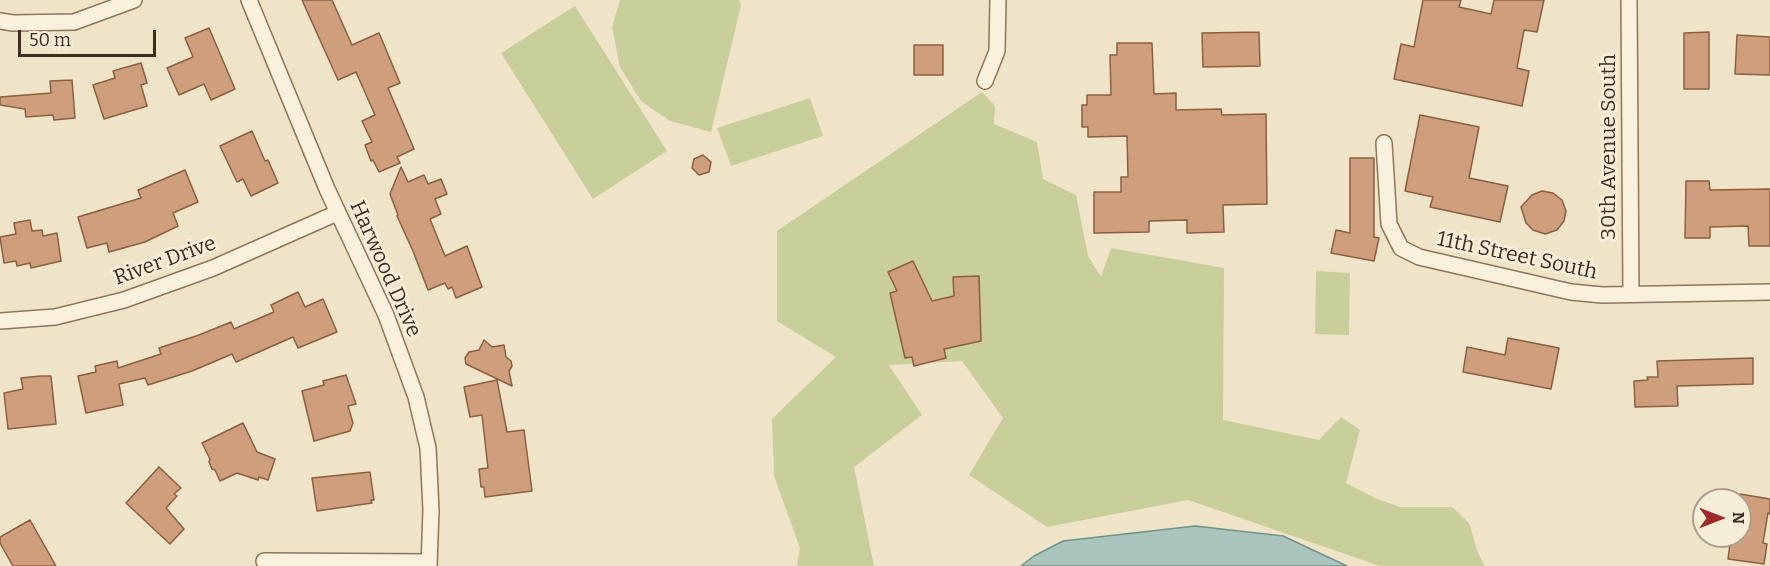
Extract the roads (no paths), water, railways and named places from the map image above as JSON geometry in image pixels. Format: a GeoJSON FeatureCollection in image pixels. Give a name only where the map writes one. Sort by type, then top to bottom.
{"type":"FeatureCollection","features":[{"type":"Feature","properties":{"kind":"street"},"geometry":{"type":"LineString","coordinates":[[0,21],[13,23],[74,22],[134,0]]}},
{"type":"Feature","properties":{"kind":"street","name":"Harwood Drive"},"geometry":{"type":"LineString","coordinates":[[249,0],[337,213],[386,315],[416,397],[428,448],[431,510],[429,564]]}},
{"type":"Feature","properties":{"kind":"street"},"geometry":{"type":"LineString","coordinates":[[984,81],[997,51],[998,0]]}},
{"type":"Feature","properties":{"kind":"street","name":"30th Avenue South"},"geometry":{"type":"LineString","coordinates":[[1629,0],[1631,294]]}},
{"type":"Feature","properties":{"kind":"street","name":"11th Street South"},"geometry":{"type":"LineString","coordinates":[[1384,143],[1389,224],[1401,248],[1419,257],[1571,292],[1602,295],[1770,292]]}},
{"type":"Feature","properties":{"kind":"street","name":"River Drive"},"geometry":{"type":"LineString","coordinates":[[0,321],[55,317],[124,300],[213,268],[337,213]]}},
{"type":"Feature","properties":{"kind":"street"},"geometry":{"type":"LineString","coordinates":[[264,561],[429,564]]}},
{"type":"Feature","properties":{"kind":"water"},"geometry":{"type":"Polygon","coordinates":[[[1195,526],[1283,536],[1347,566],[1021,566],[1034,556],[1063,541],[1195,526]]]}}]}
